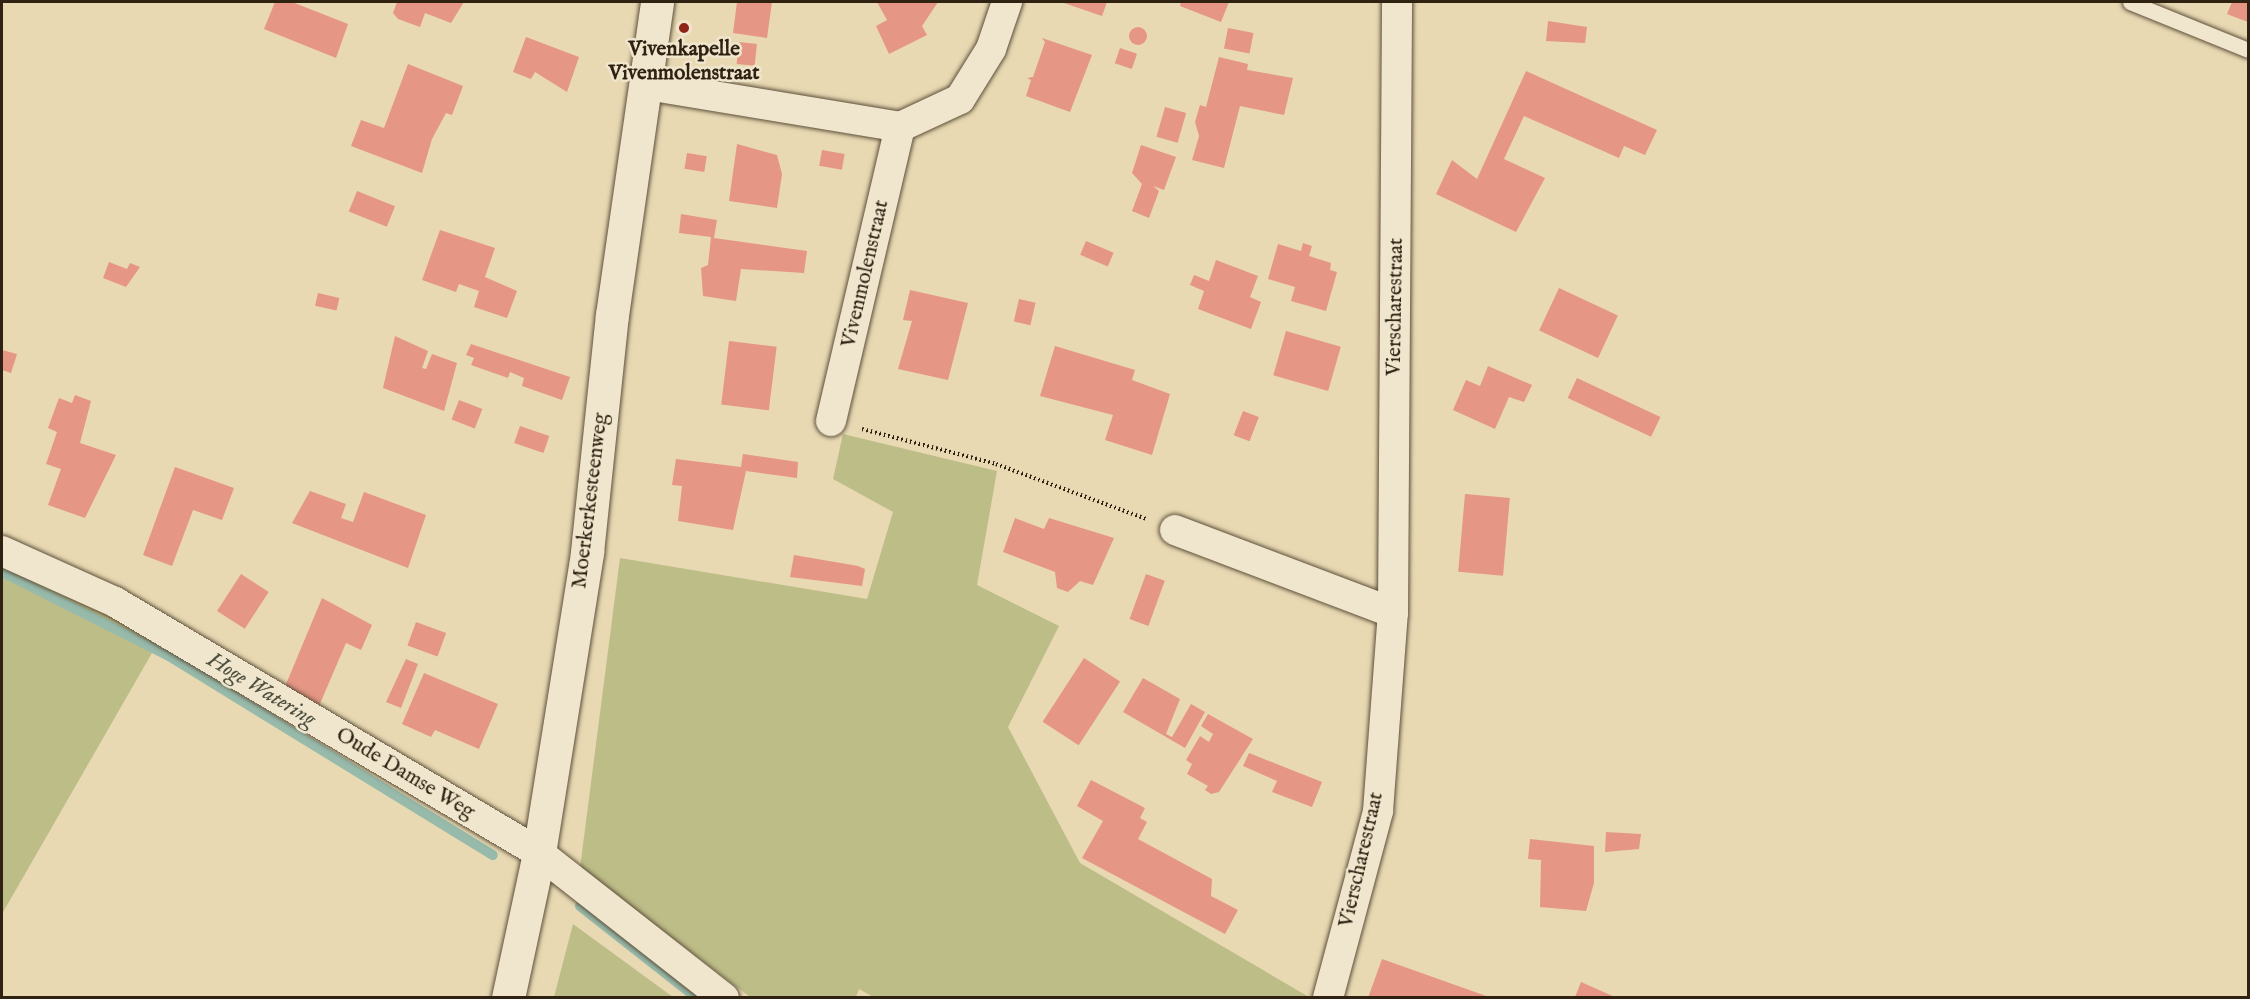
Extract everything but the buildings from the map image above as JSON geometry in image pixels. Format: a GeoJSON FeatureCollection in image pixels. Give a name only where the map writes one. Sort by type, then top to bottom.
{"type":"FeatureCollection","features":[{"type":"Feature","properties":{"kind":"street","name":"Moerkerkesteenweg"},"geometry":{"type":"LineString","coordinates":[[507,998],[539,852],[587,552],[612,315],[657,2]]}},
{"type":"Feature","properties":{"kind":"street"},"geometry":{"type":"LineString","coordinates":[[646,85],[900,127],[960,99],[991,49],[1007,2]]}},
{"type":"Feature","properties":{"kind":"street","name":"Vierscharestraat"},"geometry":{"type":"LineString","coordinates":[[1328,998],[1377,811],[1393,613],[1396,2]]}},
{"type":"Feature","properties":{"kind":"street","name":"Vivenmolenstraat"},"geometry":{"type":"LineString","coordinates":[[831,421],[900,127]]}},
{"type":"Feature","properties":{"kind":"street"},"geometry":{"type":"LineString","coordinates":[[1175,530],[1393,613]]}},
{"type":"Feature","properties":{"kind":"street","name":"Oude Damse Weg"},"geometry":{"type":"LineString","coordinates":[[2,550],[116,602],[539,852],[724,998]]}},
{"type":"Feature","properties":{"kind":"lane"},"geometry":{"type":"LineString","coordinates":[[2130,2],[2248,50]]}},
{"type":"Feature","properties":{"kind":"path"},"geometry":{"type":"LineString","coordinates":[[831,421],[996,464],[1175,530]]}},
{"type":"Feature","properties":{"kind":"green space"},"geometry":{"type":"Polygon","coordinates":[[[843,434],[997,471],[977,585],[1059,626],[1008,727],[1080,863],[1309,997],[875,998],[859,989],[856,997],[750,997],[580,868],[620,558],[867,599],[893,512],[833,479],[843,434]]]}},
{"type":"Feature","properties":{"kind":"green space"},"geometry":{"type":"Polygon","coordinates":[[[2,558],[160,639],[2,914],[2,558]]]}},
{"type":"Feature","properties":{"kind":"green space"},"geometry":{"type":"Polygon","coordinates":[[[573,924],[673,997],[554,997],[573,924]]]}},
{"type":"Feature","properties":{"kind":"waterway","name":"Hoge Watering"},"geometry":{"type":"LineString","coordinates":[[2,572],[169,656],[493,855]]}},
{"type":"Feature","properties":{"kind":"waterway","name":"Hoge Watering"},"geometry":{"type":"LineString","coordinates":[[580,906],[697,998]]}},
{"type":"Feature","properties":{"kind":"place","name":"Vivenkapelle Vivenmolenstraat"},"geometry":{"type":"Point","coordinates":[684,28]}}]}
